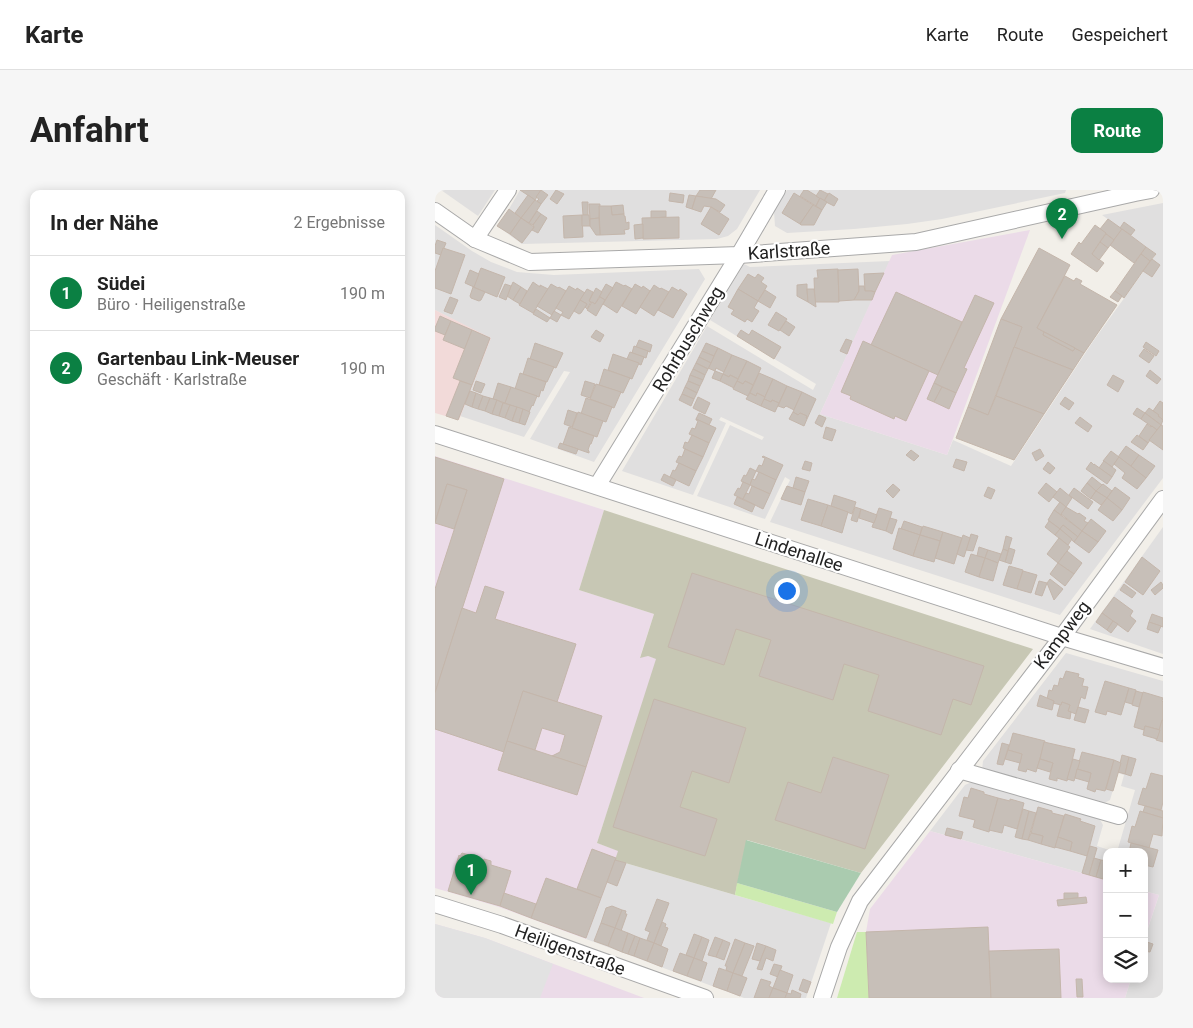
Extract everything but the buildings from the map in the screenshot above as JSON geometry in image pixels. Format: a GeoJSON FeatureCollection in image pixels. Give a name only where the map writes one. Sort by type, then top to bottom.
{"type":"FeatureCollection","features":[{"type":"Feature","properties":{"kind":"street"},"geometry":{"type":"LineString","coordinates":[[475,239],[508,190]]}},
{"type":"Feature","properties":{"kind":"street","name":"Rohrbuschweg"},"geometry":{"type":"LineString","coordinates":[[597,486],[777,190]]}},
{"type":"Feature","properties":{"kind":"street","name":"Karlstraße"},"geometry":{"type":"LineString","coordinates":[[435,211],[475,239],[530,262],[739,255],[916,242],[1151,190]]}},
{"type":"Feature","properties":{"kind":"street","name":"Lindenallee"},"geometry":{"type":"LineString","coordinates":[[435,434],[1163,667]]}},
{"type":"Feature","properties":{"kind":"street","name":"Kampweg"},"geometry":{"type":"LineString","coordinates":[[822,998],[839,947],[860,901],[1062,636],[1163,499]]}},
{"type":"Feature","properties":{"kind":"street"},"geometry":{"type":"LineString","coordinates":[[959,770],[1119,816]]}},
{"type":"Feature","properties":{"kind":"street","name":"Heiligenstraße"},"geometry":{"type":"LineString","coordinates":[[435,904],[502,925],[705,998]]}},
{"type":"Feature","properties":{"kind":"shaded area"},"geometry":{"type":"Polygon","coordinates":[[[441,190],[495,190],[478,216],[441,190]]]}},
{"type":"Feature","properties":{"kind":"shaded area"},"geometry":{"type":"Polygon","coordinates":[[[520,190],[760,190],[737,229],[728,236],[717,239],[522,244],[497,226],[520,190]]]}},
{"type":"Feature","properties":{"kind":"shaded area"},"geometry":{"type":"Polygon","coordinates":[[[787,190],[1066,190],[1065,193],[942,219],[854,229],[787,233],[775,226],[774,211],[787,190]]]}},
{"type":"Feature","properties":{"kind":"shaded area"},"geometry":{"type":"Polygon","coordinates":[[[1163,203],[1163,478],[1060,615],[770,522],[790,480],[785,477],[765,519],[697,496],[730,425],[762,440],[764,437],[721,417],[719,420],[726,423],[693,495],[622,471],[707,326],[813,390],[816,384],[710,320],[744,264],[750,267],[890,261],[820,414],[947,455],[953,440],[1011,466],[1094,340],[1156,254],[1102,215],[1163,203]]]}},
{"type":"Feature","properties":{"kind":"shaded area"},"geometry":{"type":"Polygon","coordinates":[[[435,225],[491,262],[517,272],[554,275],[699,269],[705,279],[594,462],[530,439],[570,372],[564,371],[524,437],[460,416],[490,338],[435,310],[435,225]]]}},
{"type":"Feature","properties":{"kind":"shaded area"},"geometry":{"type":"Polygon","coordinates":[[[1030,230],[947,455],[820,414],[892,255],[1030,230]]]}},
{"type":"Feature","properties":{"kind":"shaded area"},"geometry":{"type":"Polygon","coordinates":[[[435,310],[491,338],[459,420],[435,413],[435,310]]]}},
{"type":"Feature","properties":{"kind":"shaded area"},"geometry":{"type":"Polygon","coordinates":[[[435,456],[604,510],[579,590],[654,614],[640,657],[648,656],[657,659],[597,843],[619,851],[586,939],[499,907],[435,888],[435,456]]]}},
{"type":"Feature","properties":{"kind":"shaded area"},"geometry":{"type":"Polygon","coordinates":[[[604,510],[1033,649],[861,873],[747,840],[735,895],[615,860],[618,851],[597,843],[656,659],[648,656],[640,658],[654,614],[579,590],[604,510]]]}},
{"type":"Feature","properties":{"kind":"shaded area"},"geometry":{"type":"Polygon","coordinates":[[[1163,527],[1163,654],[1090,629],[1163,527]]]}},
{"type":"Feature","properties":{"kind":"shaded area"},"geometry":{"type":"Polygon","coordinates":[[[1066,653],[1163,681],[1163,998],[1125,998],[1130,983],[1148,983],[1148,928],[1159,895],[1148,892],[1148,848],[1118,848],[1135,790],[1121,786],[1124,775],[1118,773],[1110,800],[1101,805],[982,771],[983,761],[1066,653]]]}},
{"type":"Feature","properties":{"kind":"shaded area"},"geometry":{"type":"Polygon","coordinates":[[[974,781],[1098,816],[1103,825],[1097,846],[1103,848],[1103,879],[930,831],[965,785],[974,781]]]}},
{"type":"Feature","properties":{"kind":"shaded area"},"geometry":{"type":"Polygon","coordinates":[[[930,831],[1103,879],[1103,983],[1130,983],[1125,998],[869,998],[866,932],[870,909],[930,831]]]}},
{"type":"Feature","properties":{"kind":"shaded area"},"geometry":{"type":"Polygon","coordinates":[[[615,860],[831,923],[806,998],[744,998],[586,939],[615,860]]]}},
{"type":"Feature","properties":{"kind":"shaded area"},"geometry":{"type":"Polygon","coordinates":[[[1148,892],[1159,895],[1148,928],[1148,892]]]}},
{"type":"Feature","properties":{"kind":"shaded area"},"geometry":{"type":"Polygon","coordinates":[[[435,924],[485,938],[644,998],[435,998],[435,924]]]}},
{"type":"Feature","properties":{"kind":"shaded area"},"geometry":{"type":"Polygon","coordinates":[[[435,924],[485,938],[553,964],[540,998],[435,998],[435,924]]]}},
{"type":"Feature","properties":{"kind":"green space"},"geometry":{"type":"Polygon","coordinates":[[[746,840],[861,873],[837,912],[737,883],[746,840]]]}},
{"type":"Feature","properties":{"kind":"green space"},"geometry":{"type":"Polygon","coordinates":[[[737,883],[837,912],[833,924],[735,895],[737,883]]]}},
{"type":"Feature","properties":{"kind":"green space"},"geometry":{"type":"Polygon","coordinates":[[[857,932],[866,932],[869,998],[837,998],[857,932]]]}},
{"type":"Feature","properties":{"kind":"place","name":"Gartenbau Link-Meuser"},"geometry":{"type":"Point","coordinates":[1062,239]}},
{"type":"Feature","properties":{"kind":"place","name":"Südei"},"geometry":{"type":"Point","coordinates":[471,895]}}]}
